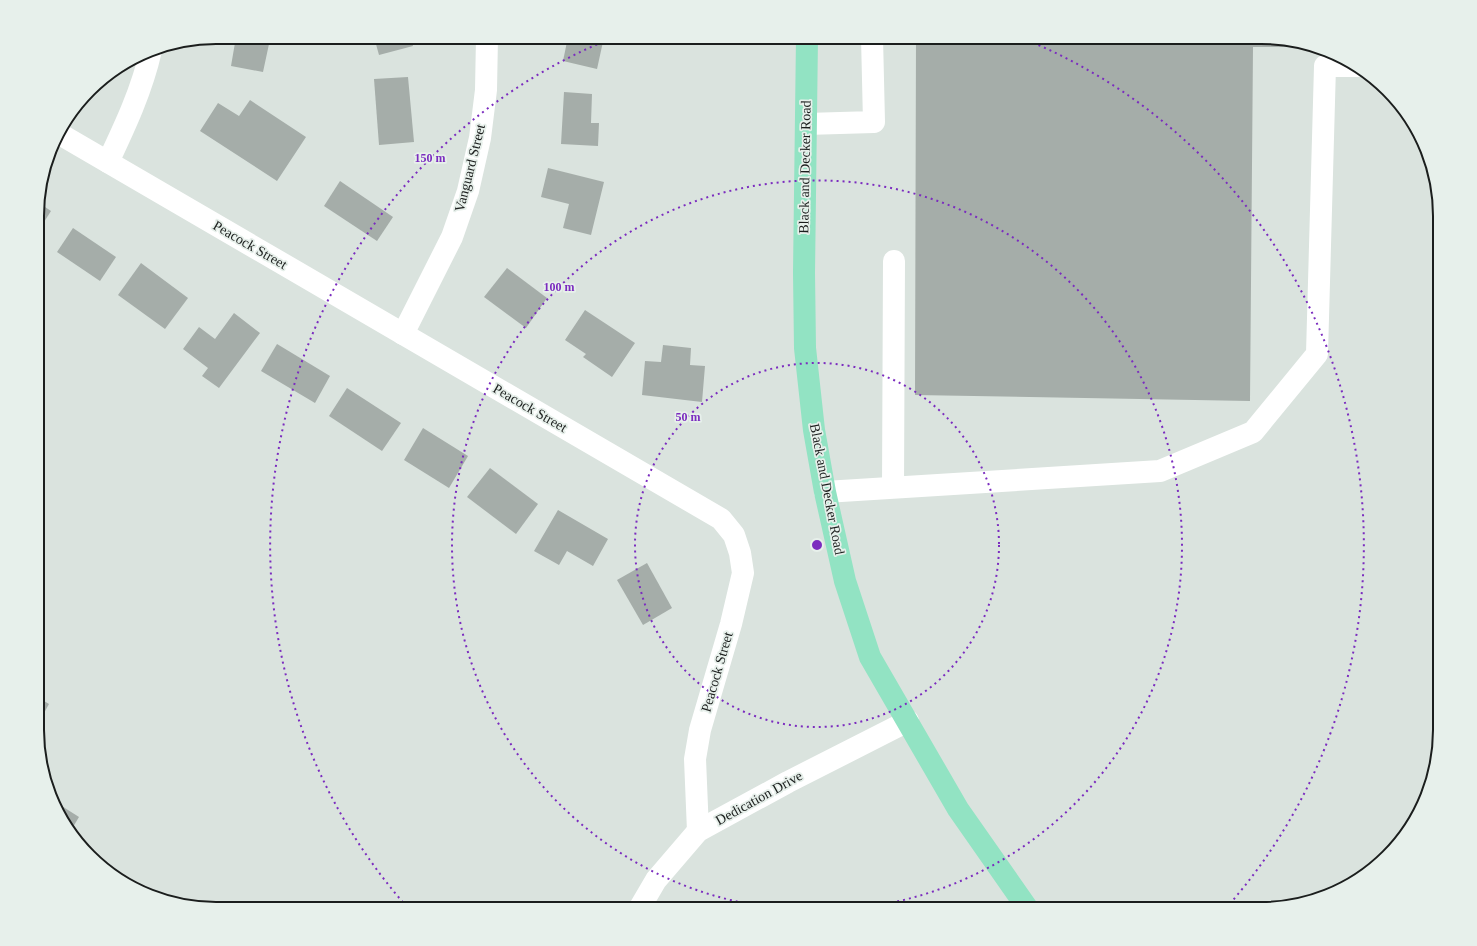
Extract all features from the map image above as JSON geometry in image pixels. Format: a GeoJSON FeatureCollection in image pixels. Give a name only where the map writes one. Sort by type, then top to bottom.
{"type":"FeatureCollection","features":[{"type":"Feature","properties":{"kind":"main road","name":"Black and Decker Road"},"geometry":{"type":"LineString","coordinates":[[807,44],[804,273],[805,348],[814,430],[825,492],[845,581],[870,657],[958,809],[1024,901]]}},
{"type":"Feature","properties":{"kind":"street","name":"Vanguard Street"},"geometry":{"type":"LineString","coordinates":[[403,334],[452,237],[468,191],[480,138],[485,97],[487,44]]}},
{"type":"Feature","properties":{"kind":"street"},"geometry":{"type":"LineString","coordinates":[[806,124],[874,122],[872,44]]}},
{"type":"Feature","properties":{"kind":"street"},"geometry":{"type":"LineString","coordinates":[[108,162],[130,115],[149,57]]}},
{"type":"Feature","properties":{"kind":"street"},"geometry":{"type":"LineString","coordinates":[[825,492],[1160,471],[1253,432],[1317,354],[1325,66],[1345,66]]}},
{"type":"Feature","properties":{"kind":"street","name":"Peacock Street"},"geometry":{"type":"LineString","coordinates":[[64,136],[722,519],[734,535],[740,553],[744,573],[731,624],[700,730],[695,759],[698,831]]}},
{"type":"Feature","properties":{"kind":"street"},"geometry":{"type":"LineString","coordinates":[[893,487],[894,261]]}},
{"type":"Feature","properties":{"kind":"street","name":"Dedication Drive"},"geometry":{"type":"LineString","coordinates":[[643,902],[656,880],[698,831],[788,782],[908,721]]}},
{"type":"Feature","properties":{"kind":"building"},"geometry":{"type":"Polygon","coordinates":[[[235,44],[269,44],[263,72],[231,66],[235,44]]]}},
{"type":"Feature","properties":{"kind":"building"},"geometry":{"type":"Polygon","coordinates":[[[376,44],[412,44],[413,46],[379,55],[376,44]]]}},
{"type":"Feature","properties":{"kind":"building"},"geometry":{"type":"Polygon","coordinates":[[[567,44],[602,44],[597,69],[563,61],[567,44]]]}},
{"type":"Feature","properties":{"kind":"building"},"geometry":{"type":"Polygon","coordinates":[[[916,44],[1273,44],[1295,47],[1253,47],[1250,401],[915,395],[916,44]]]}},
{"type":"Feature","properties":{"kind":"building"},"geometry":{"type":"Polygon","coordinates":[[[408,77],[414,142],[379,145],[374,79],[408,77]]]}},
{"type":"Feature","properties":{"kind":"building"},"geometry":{"type":"Polygon","coordinates":[[[564,92],[592,94],[591,123],[599,123],[598,146],[561,144],[564,92]]]}},
{"type":"Feature","properties":{"kind":"building"},"geometry":{"type":"Polygon","coordinates":[[[250,100],[306,137],[277,181],[200,131],[218,103],[239,116],[250,100]]]}},
{"type":"Feature","properties":{"kind":"building"},"geometry":{"type":"Polygon","coordinates":[[[548,168],[604,182],[591,235],[563,228],[569,204],[541,197],[548,168]]]}},
{"type":"Feature","properties":{"kind":"building"},"geometry":{"type":"Polygon","coordinates":[[[340,181],[393,217],[377,241],[324,206],[340,181]]]}},
{"type":"Feature","properties":{"kind":"building"},"geometry":{"type":"Polygon","coordinates":[[[44,206],[51,211],[44,222],[44,206]]]}},
{"type":"Feature","properties":{"kind":"building"},"geometry":{"type":"Polygon","coordinates":[[[73,228],[116,257],[100,281],[57,252],[73,228]]]}},
{"type":"Feature","properties":{"kind":"building"},"geometry":{"type":"Polygon","coordinates":[[[141,263],[188,298],[165,329],[118,295],[141,263]]]}},
{"type":"Feature","properties":{"kind":"building"},"geometry":{"type":"Polygon","coordinates":[[[507,268],[547,298],[526,328],[484,297],[507,268]]]}},
{"type":"Feature","properties":{"kind":"building"},"geometry":{"type":"Polygon","coordinates":[[[585,310],[635,343],[612,377],[583,357],[586,354],[565,340],[585,310]]]}},
{"type":"Feature","properties":{"kind":"building"},"geometry":{"type":"Polygon","coordinates":[[[234,313],[260,333],[219,388],[202,376],[208,368],[183,349],[199,327],[215,339],[234,313]]]}},
{"type":"Feature","properties":{"kind":"building"},"geometry":{"type":"Polygon","coordinates":[[[277,344],[330,376],[315,403],[261,371],[277,344]]]}},
{"type":"Feature","properties":{"kind":"building"},"geometry":{"type":"Polygon","coordinates":[[[663,345],[691,348],[690,365],[705,366],[702,402],[642,395],[645,361],[661,362],[663,345]]]}},
{"type":"Feature","properties":{"kind":"building"},"geometry":{"type":"Polygon","coordinates":[[[347,388],[401,423],[382,451],[329,416],[347,388]]]}},
{"type":"Feature","properties":{"kind":"building"},"geometry":{"type":"Polygon","coordinates":[[[423,428],[468,456],[449,488],[404,460],[423,428]]]}},
{"type":"Feature","properties":{"kind":"building"},"geometry":{"type":"Polygon","coordinates":[[[490,468],[538,504],[516,534],[467,497],[490,468]]]}},
{"type":"Feature","properties":{"kind":"building"},"geometry":{"type":"Polygon","coordinates":[[[558,510],[608,539],[593,566],[567,551],[559,565],[534,551],[558,510]]]}},
{"type":"Feature","properties":{"kind":"building"},"geometry":{"type":"Polygon","coordinates":[[[647,563],[672,608],[643,625],[617,580],[647,563]]]}},
{"type":"Feature","properties":{"kind":"building"},"geometry":{"type":"Polygon","coordinates":[[[44,701],[49,704],[44,713],[44,701]]]}},
{"type":"Feature","properties":{"kind":"building"},"geometry":{"type":"Polygon","coordinates":[[[62,806],[79,817],[73,826],[62,806]]]}}]}
